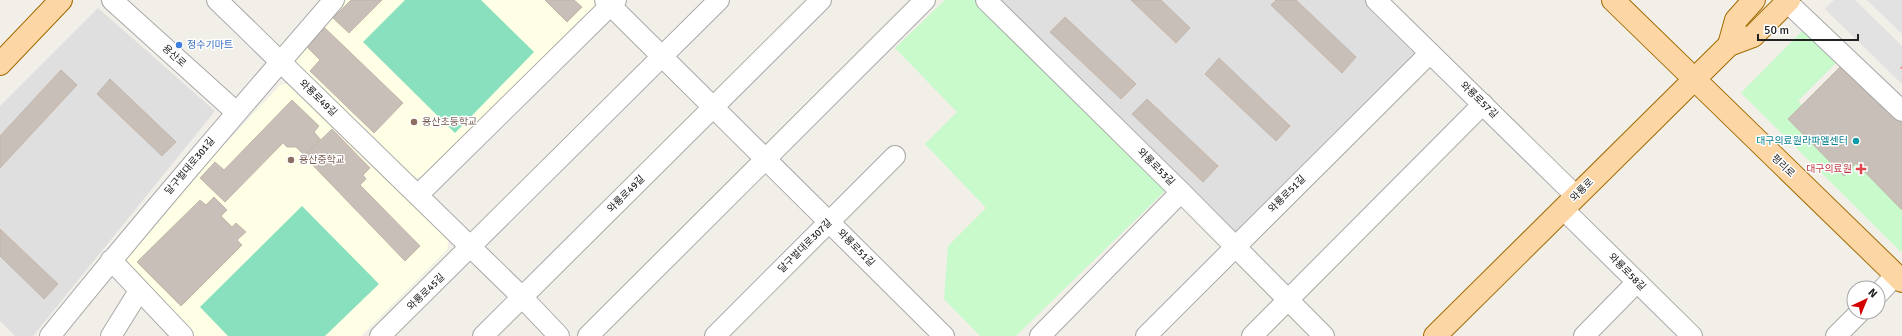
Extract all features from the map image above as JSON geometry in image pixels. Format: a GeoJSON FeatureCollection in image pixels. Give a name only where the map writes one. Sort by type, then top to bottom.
{"type":"FeatureCollection","features":[{"type":"Feature","properties":{"kind":"main road"},"geometry":{"type":"LineString","coordinates":[[0,64],[61,0]]}},
{"type":"Feature","properties":{"kind":"main road","name":"평리로"},"geometry":{"type":"LineString","coordinates":[[1613,0],[1899,278]]}},
{"type":"Feature","properties":{"kind":"main road"},"geometry":{"type":"LineString","coordinates":[[1729,45],[1736,20],[1754,0]]}},
{"type":"Feature","properties":{"kind":"main road","name":"와룡로"},"geometry":{"type":"LineString","coordinates":[[1435,336],[1729,45],[1753,36],[1787,1]]}},
{"type":"Feature","properties":{"kind":"street","name":"용산로"},"geometry":{"type":"LineString","coordinates":[[112,0],[236,112]]}},
{"type":"Feature","properties":{"kind":"street","name":"와룡로49길"},"geometry":{"type":"LineString","coordinates":[[217,0],[522,297],[559,336]]}},
{"type":"Feature","properties":{"kind":"street","name":"달구벌대로301길"},"geometry":{"type":"LineString","coordinates":[[50,336],[111,260],[236,112],[334,0]]}},
{"type":"Feature","properties":{"kind":"street"},"geometry":{"type":"LineString","coordinates":[[471,248],[719,0]]}},
{"type":"Feature","properties":{"kind":"street"},"geometry":{"type":"LineString","coordinates":[[713,108],[821,0]]}},
{"type":"Feature","properties":{"kind":"street"},"geometry":{"type":"LineString","coordinates":[[588,336],[925,0]]}},
{"type":"Feature","properties":{"kind":"street","name":"와룡로53길"},"geometry":{"type":"LineString","coordinates":[[986,0],[1181,192],[1324,336]]}},
{"type":"Feature","properties":{"kind":"street","name":"와룡로57길"},"geometry":{"type":"LineString","coordinates":[[1380,1],[1430,53],[1484,104],[1570,202]]}},
{"type":"Feature","properties":{"kind":"street"},"geometry":{"type":"LineString","coordinates":[[1787,1],[1902,111]]}},
{"type":"Feature","properties":{"kind":"street"},"geometry":{"type":"LineString","coordinates":[[418,195],[611,2]]}},
{"type":"Feature","properties":{"kind":"street","name":"와룡로51길"},"geometry":{"type":"LineString","coordinates":[[611,2],[662,57],[944,336]]}},
{"type":"Feature","properties":{"kind":"street","name":"와룡로51길"},"geometry":{"type":"LineString","coordinates":[[1146,336],[1234,246],[1430,53]]}},
{"type":"Feature","properties":{"kind":"street"},"geometry":{"type":"LineString","coordinates":[[1252,336],[1484,104]]}},
{"type":"Feature","properties":{"kind":"street","name":"와룡로49길"},"geometry":{"type":"LineString","coordinates":[[522,297],[713,108]]}},
{"type":"Feature","properties":{"kind":"street","name":"달구벌대로307길"},"geometry":{"type":"LineString","coordinates":[[714,336],[895,156]]}},
{"type":"Feature","properties":{"kind":"street"},"geometry":{"type":"LineString","coordinates":[[1040,336],[1181,192]]}},
{"type":"Feature","properties":{"kind":"street","name":"와룡로58길"},"geometry":{"type":"LineString","coordinates":[[1570,202],[1637,282],[1692,336]]}},
{"type":"Feature","properties":{"kind":"street","name":"와룡로45길"},"geometry":{"type":"LineString","coordinates":[[380,336],[471,248]]}},
{"type":"Feature","properties":{"kind":"street"},"geometry":{"type":"LineString","coordinates":[[111,260],[183,336]]}},
{"type":"Feature","properties":{"kind":"street"},"geometry":{"type":"LineString","coordinates":[[1886,288],[1899,278]]}},
{"type":"Feature","properties":{"kind":"street"},"geometry":{"type":"LineString","coordinates":[[1584,336],[1637,282]]}},
{"type":"Feature","properties":{"kind":"street"},"geometry":{"type":"LineString","coordinates":[[111,336],[139,291]]}},
{"type":"Feature","properties":{"kind":"street"},"geometry":{"type":"LineString","coordinates":[[483,336],[522,297]]}},
{"type":"Feature","properties":{"kind":"street"},"geometry":{"type":"LineString","coordinates":[[1836,336],[1852,320]]}},
{"type":"Feature","properties":{"kind":"shaded area","name":"용산초등학교"},"geometry":{"type":"Polygon","coordinates":[[[340,0],[594,0],[595,7],[421,177],[408,178],[295,67],[295,51],[340,0]]]}},
{"type":"Feature","properties":{"kind":"shaded area"},"geometry":{"type":"Polygon","coordinates":[[[1001,0],[1376,0],[1430,53],[1242,239],[1001,0]]]}},
{"type":"Feature","properties":{"kind":"shaded area"},"geometry":{"type":"Polygon","coordinates":[[[1834,0],[1855,0],[1902,46],[1902,84],[1825,9],[1834,0]]]}},
{"type":"Feature","properties":{"kind":"shaded area"},"geometry":{"type":"Polygon","coordinates":[[[1867,0],[1902,0],[1902,34],[1867,0]]]}},
{"type":"Feature","properties":{"kind":"shaded area"},"geometry":{"type":"Polygon","coordinates":[[[98,8],[215,111],[33,336],[15,336],[0,321],[0,106],[98,8]]]}},
{"type":"Feature","properties":{"kind":"shaded area","name":"용산중학교"},"geometry":{"type":"Polygon","coordinates":[[[292,83],[449,236],[447,250],[361,336],[195,336],[124,264],[126,251],[280,85],[292,83]]]}},
{"type":"Feature","properties":{"kind":"green space"},"geometry":{"type":"Polygon","coordinates":[[[405,0],[481,0],[534,52],[455,133],[363,42],[405,0]]]}},
{"type":"Feature","properties":{"kind":"green space"},"geometry":{"type":"Polygon","coordinates":[[[945,0],[983,0],[1167,189],[1016,336],[980,336],[944,299],[948,246],[986,208],[925,144],[957,112],[895,48],[945,0]]]}},
{"type":"Feature","properties":{"kind":"green space"},"geometry":{"type":"Polygon","coordinates":[[[1807,26],[1840,59],[1798,101],[1902,210],[1902,253],[1741,93],[1807,26]]]}},
{"type":"Feature","properties":{"kind":"green space"},"geometry":{"type":"Polygon","coordinates":[[[302,206],[379,284],[325,336],[228,336],[200,307],[302,206]]]}},
{"type":"Feature","properties":{"kind":"building"},"geometry":{"type":"Polygon","coordinates":[[[351,0],[382,0],[349,33],[333,18],[351,0]]]}},
{"type":"Feature","properties":{"kind":"building"},"geometry":{"type":"Polygon","coordinates":[[[545,0],[574,0],[582,7],[567,22],[545,0]]]}},
{"type":"Feature","properties":{"kind":"building"},"geometry":{"type":"Polygon","coordinates":[[[1131,0],[1161,0],[1190,28],[1176,43],[1131,0]]]}},
{"type":"Feature","properties":{"kind":"building"},"geometry":{"type":"Polygon","coordinates":[[[1276,0],[1296,0],[1356,57],[1342,73],[1271,5],[1276,0]]]}},
{"type":"Feature","properties":{"kind":"building"},"geometry":{"type":"Polygon","coordinates":[[[1065,17],[1136,84],[1121,99],[1050,32],[1065,17]]]}},
{"type":"Feature","properties":{"kind":"building"},"geometry":{"type":"Polygon","coordinates":[[[325,28],[403,103],[374,133],[310,71],[320,60],[307,47],[325,28]]]}},
{"type":"Feature","properties":{"kind":"building"},"geometry":{"type":"Polygon","coordinates":[[[1219,58],[1290,126],[1276,141],[1205,74],[1219,58]]]}},
{"type":"Feature","properties":{"kind":"building","name":"대구의료원라파엘센터"},"geometry":{"type":"Polygon","coordinates":[[[1845,62],[1902,119],[1902,210],[1856,163],[1844,176],[1788,119],[1845,62]]]}},
{"type":"Feature","properties":{"kind":"building"},"geometry":{"type":"Polygon","coordinates":[[[61,70],[77,85],[0,168],[0,136],[61,70]]]}},
{"type":"Feature","properties":{"kind":"building"},"geometry":{"type":"Polygon","coordinates":[[[110,79],[176,142],[162,156],[97,94],[110,79]]]}},
{"type":"Feature","properties":{"kind":"building"},"geometry":{"type":"Polygon","coordinates":[[[1147,99],[1218,166],[1203,182],[1132,114],[1147,99]]]}},
{"type":"Feature","properties":{"kind":"building"},"geometry":{"type":"Polygon","coordinates":[[[292,100],[319,126],[314,132],[321,140],[304,155],[296,147],[287,147],[283,143],[225,202],[200,178],[215,162],[224,170],[292,100]]]}},
{"type":"Feature","properties":{"kind":"building"},"geometry":{"type":"Polygon","coordinates":[[[332,129],[370,168],[363,175],[366,179],[360,185],[420,246],[405,261],[304,156],[332,129]]]}},
{"type":"Feature","properties":{"kind":"building"},"geometry":{"type":"Polygon","coordinates":[[[214,197],[227,210],[221,216],[232,227],[236,223],[246,232],[237,240],[242,245],[181,306],[137,262],[200,200],[206,205],[214,197]]]}},
{"type":"Feature","properties":{"kind":"building"},"geometry":{"type":"Polygon","coordinates":[[[0,229],[58,284],[44,299],[0,256],[0,229]]]}},
{"type":"Feature","properties":{"kind":"place","name":"정수기마트"},"geometry":{"type":"Point","coordinates":[179,45]}},
{"type":"Feature","properties":{"kind":"place","name":"용산초등학교"},"geometry":{"type":"Point","coordinates":[414,122]}},
{"type":"Feature","properties":{"kind":"place","name":"대구의료원라파엘센터"},"geometry":{"type":"Point","coordinates":[1856,141]}},
{"type":"Feature","properties":{"kind":"place","name":"용산중학교"},"geometry":{"type":"Point","coordinates":[291,160]}},
{"type":"Feature","properties":{"kind":"place","name":"대구의료원"},"geometry":{"type":"Point","coordinates":[1861,169]}}]}
